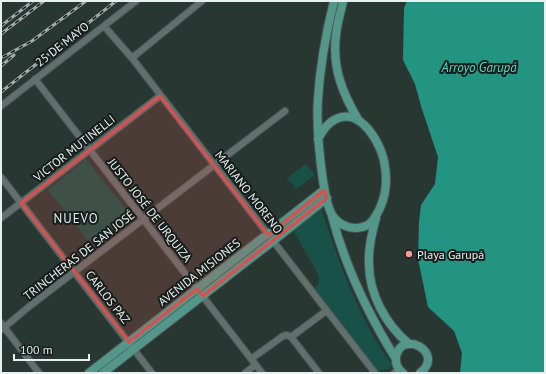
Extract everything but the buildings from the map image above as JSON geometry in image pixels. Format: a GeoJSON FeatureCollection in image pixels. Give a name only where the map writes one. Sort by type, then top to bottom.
{"type":"FeatureCollection","features":[{"type":"Feature","properties":{"kind":"main road"},"geometry":{"type":"LineString","coordinates":[[334,1],[328,24],[321,68],[318,100],[318,139],[325,194],[346,261],[371,316],[396,358],[397,372]]}},
{"type":"Feature","properties":{"kind":"main road"},"geometry":{"type":"LineString","coordinates":[[343,1],[336,34],[337,66],[340,82],[344,94],[359,121],[369,130],[377,141],[386,167],[386,188],[381,207],[376,217],[369,255],[370,276],[375,296],[382,310],[401,337],[409,344],[419,346],[426,353],[427,364],[420,373]]}},
{"type":"Feature","properties":{"kind":"main road"},"geometry":{"type":"LineString","coordinates":[[318,139],[327,126],[336,119],[344,117],[359,121]]}},
{"type":"Feature","properties":{"kind":"main road","name":"AVENIDA MISIONES"},"geometry":{"type":"LineString","coordinates":[[89,373],[268,235],[325,194]]}},
{"type":"Feature","properties":{"kind":"main road","name":"AVENIDA MISIONES"},"geometry":{"type":"LineString","coordinates":[[103,373],[273,242],[325,194]]}},
{"type":"Feature","properties":{"kind":"main road"},"geometry":{"type":"LineString","coordinates":[[331,212],[341,224],[352,227],[368,225],[376,217]]}},
{"type":"Feature","properties":{"kind":"main road"},"geometry":{"type":"LineString","coordinates":[[396,358],[400,349],[409,344]]}},
{"type":"Feature","properties":{"kind":"street","name":"25 DE MAYO"},"geometry":{"type":"LineString","coordinates":[[1,106],[136,1]]}},
{"type":"Feature","properties":{"kind":"street"},"geometry":{"type":"LineString","coordinates":[[132,58],[202,1]]}},
{"type":"Feature","properties":{"kind":"street","name":"MARIANO MORENO"},"geometry":{"type":"LineString","coordinates":[[104,26],[132,58],[375,373]]}},
{"type":"Feature","properties":{"kind":"street","name":"JUSTO JOSÉ DE URQUIZA"},"geometry":{"type":"LineString","coordinates":[[35,79],[262,373]]}},
{"type":"Feature","properties":{"kind":"street","name":"VICTOR MUTINELLI"},"geometry":{"type":"LineString","coordinates":[[1,218],[160,96]]}},
{"type":"Feature","properties":{"kind":"street","name":"TRINCHERAS DE SAN JOSÉ"},"geometry":{"type":"LineString","coordinates":[[2,327],[285,111]]}},
{"type":"Feature","properties":{"kind":"street","name":"CARLOS PAZ"},"geometry":{"type":"LineString","coordinates":[[1,177],[152,373]]}},
{"type":"Feature","properties":{"kind":"street"},"geometry":{"type":"LineString","coordinates":[[291,337],[326,311]]}},
{"type":"Feature","properties":{"kind":"street"},"geometry":{"type":"LineString","coordinates":[[2,327],[39,373]]}},
{"type":"Feature","properties":{"kind":"street"},"geometry":{"type":"LineString","coordinates":[[245,373],[253,362],[283,336],[287,335],[291,337],[319,373]]}},
{"type":"Feature","properties":{"kind":"highlighted area"},"geometry":{"type":"Polygon","coordinates":[[[160,96],[268,235],[324,190],[327,198],[203,296],[197,289],[129,342],[21,203],[160,96]]]}},
{"type":"Feature","properties":{"kind":"shaded area"},"geometry":{"type":"Polygon","coordinates":[[[86,159],[129,213],[90,243],[48,190],[86,159]]]}},
{"type":"Feature","properties":{"kind":"shaded area"},"geometry":{"type":"Polygon","coordinates":[[[306,164],[315,175],[296,189],[287,178],[306,164]]]}},
{"type":"Feature","properties":{"kind":"shaded area"},"geometry":{"type":"Polygon","coordinates":[[[321,208],[350,290],[369,328],[392,365],[389,369],[377,371],[314,289],[319,283],[318,274],[293,230],[321,208]]]}},
{"type":"Feature","properties":{"kind":"water","name":"Arroyo Garupá"},"geometry":{"type":"Polygon","coordinates":[[[407,1],[545,1],[545,373],[460,373],[462,353],[454,331],[428,307],[418,259],[419,222],[421,205],[435,184],[438,157],[415,84],[403,60],[404,8],[407,1]]]}},
{"type":"Feature","properties":{"kind":"railway"},"geometry":{"type":"LineString","coordinates":[[1,26],[33,1]]}},
{"type":"Feature","properties":{"kind":"railway"},"geometry":{"type":"LineString","coordinates":[[1,34],[44,1]]}},
{"type":"Feature","properties":{"kind":"railway"},"geometry":{"type":"LineString","coordinates":[[3,57],[32,41],[86,1]]}},
{"type":"Feature","properties":{"kind":"railway"},"geometry":{"type":"LineString","coordinates":[[1,92],[116,1]]}},
{"type":"Feature","properties":{"kind":"railway"},"geometry":{"type":"LineString","coordinates":[[1,66],[14,55]]}},
{"type":"Feature","properties":{"kind":"place","name":"Playa Garupá"},"geometry":{"type":"Point","coordinates":[409,254]}},
{"type":"Feature","properties":{"kind":"district","name":"NUEVO"},"geometry":{"type":"Point","coordinates":[76,218]}}]}
